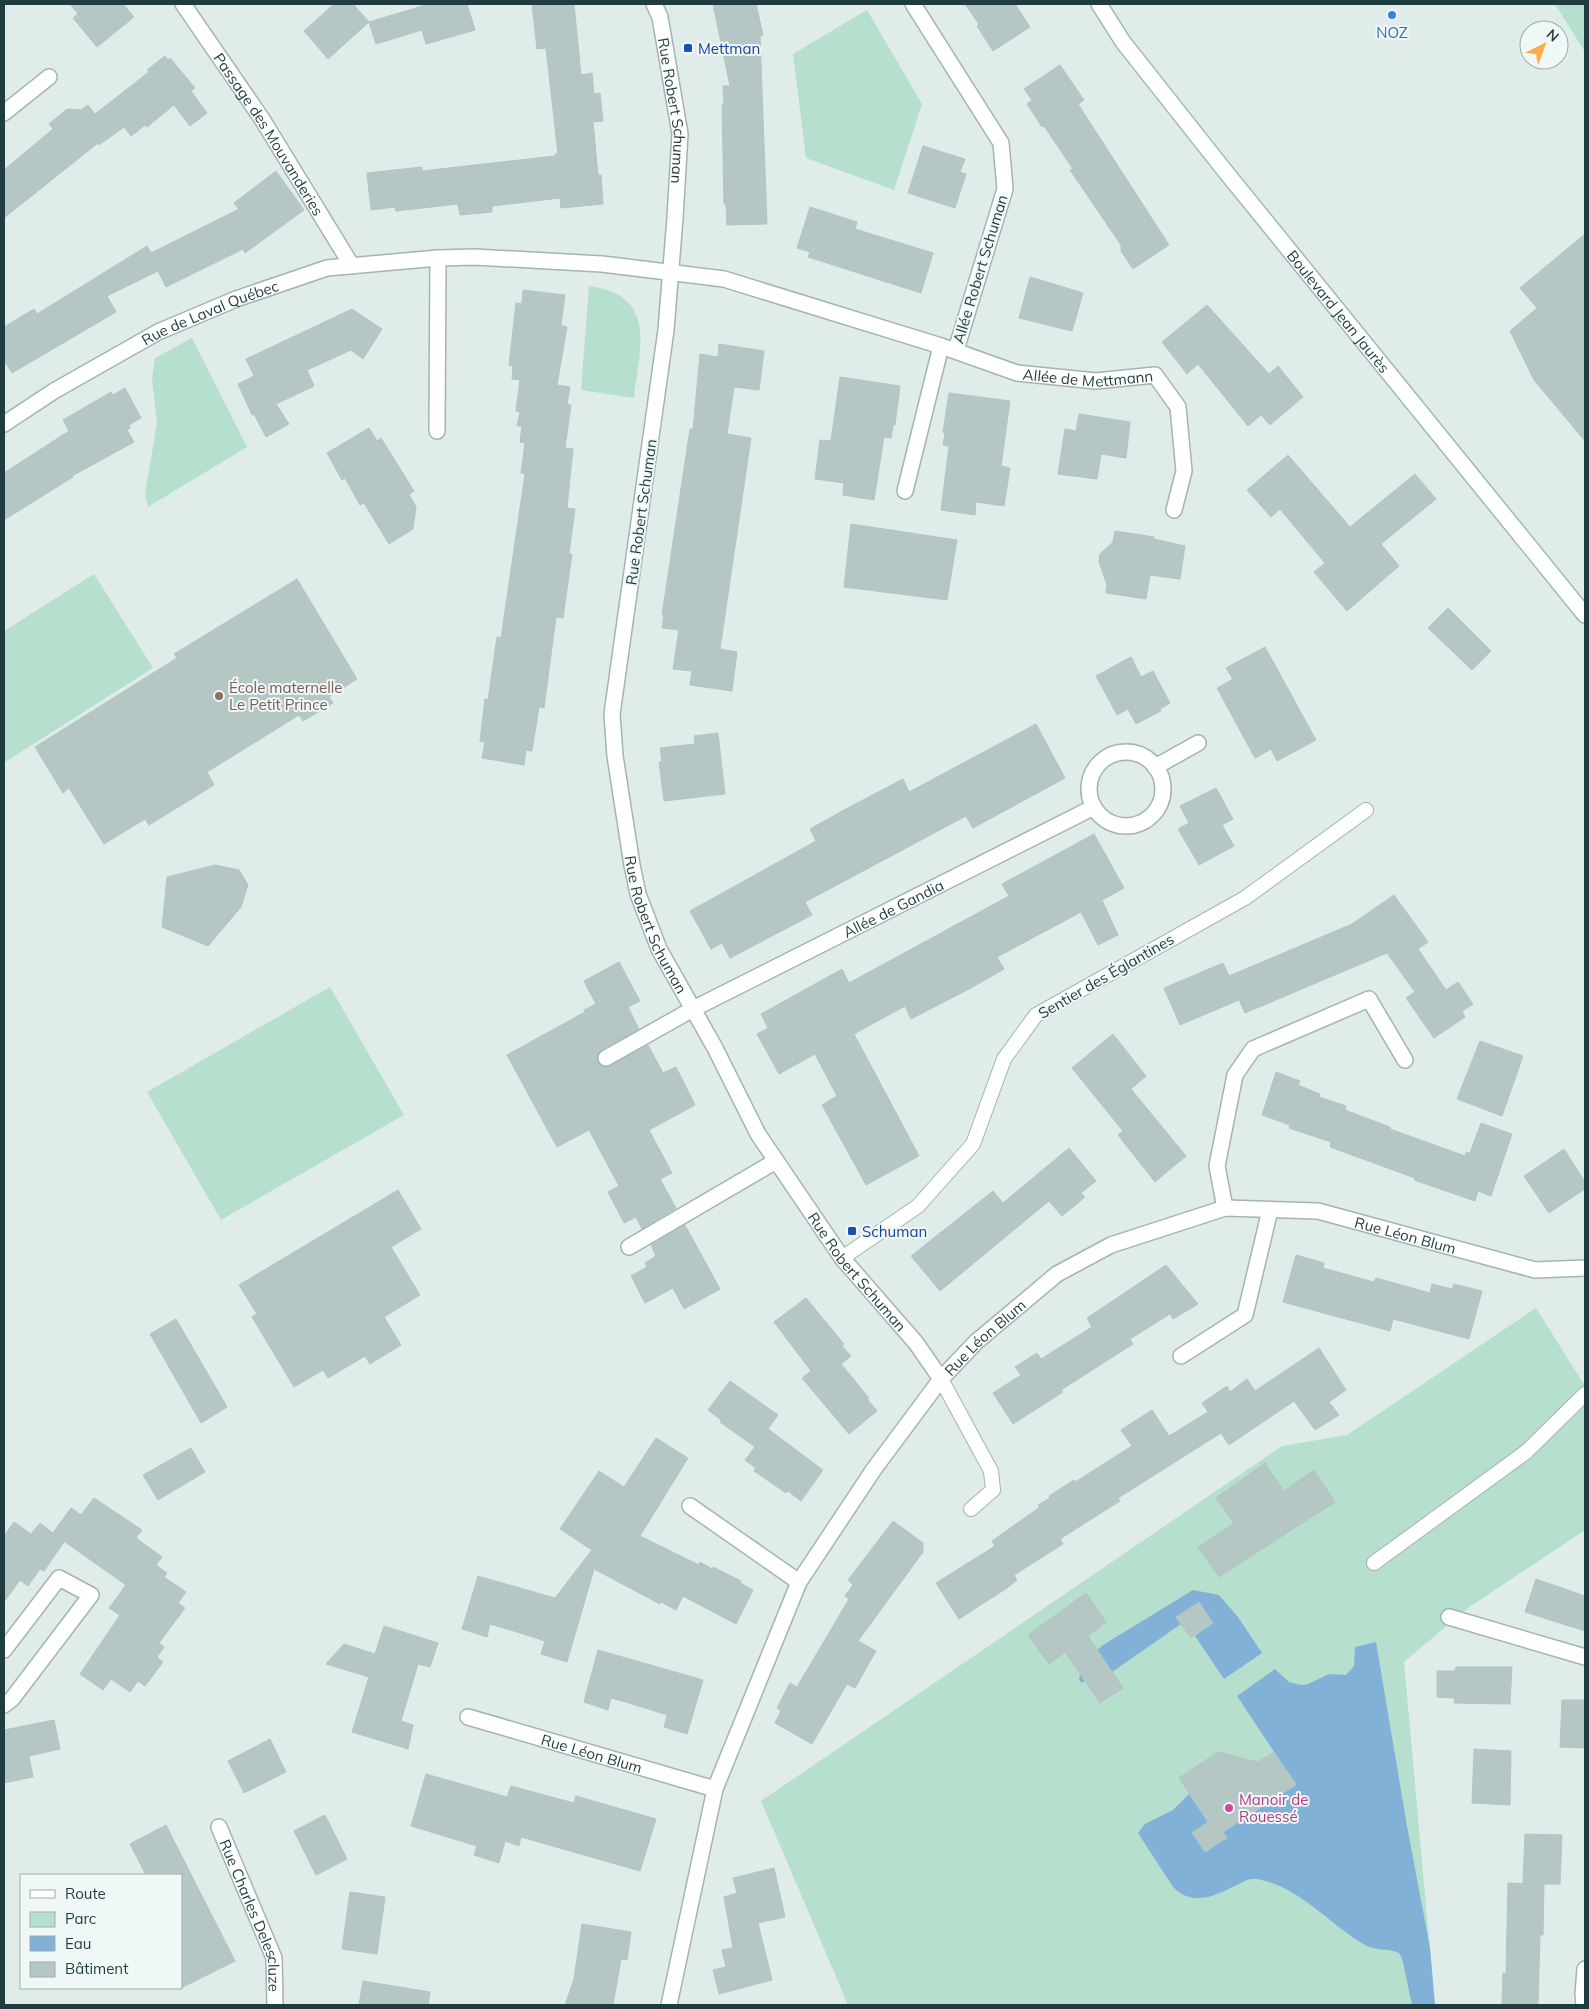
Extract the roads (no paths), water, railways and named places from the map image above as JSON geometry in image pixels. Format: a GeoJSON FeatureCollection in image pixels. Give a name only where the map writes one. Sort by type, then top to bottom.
{"type":"FeatureCollection","features":[{"type":"Feature","properties":{"kind":"street","name":"Passage des Mouvanderies"},"geometry":{"type":"LineString","coordinates":[[183,4],[262,119],[352,266]]}},
{"type":"Feature","properties":{"kind":"street","name":"Rue Robert Schuman"},"geometry":{"type":"LineString","coordinates":[[654,4],[660,17],[680,134],[665,340],[612,714],[615,756],[638,894],[658,949],[693,1009],[758,1134],[842,1258],[916,1343],[941,1379]]}},
{"type":"Feature","properties":{"kind":"street","name":"Allée Robert Schuman"},"geometry":{"type":"LineString","coordinates":[[913,4],[1001,143],[1005,189],[948,348]]}},
{"type":"Feature","properties":{"kind":"street","name":"Boulevard Jean Jaurès"},"geometry":{"type":"LineString","coordinates":[[1099,4],[1123,42],[1225,171],[1585,615]]}},
{"type":"Feature","properties":{"kind":"street"},"geometry":{"type":"LineString","coordinates":[[4,113],[50,76]]}},
{"type":"Feature","properties":{"kind":"street","name":"Rue de Laval Québec"},"geometry":{"type":"LineString","coordinates":[[4,424],[54,392],[158,332],[236,299],[327,268],[438,258],[474,257],[602,264],[671,272]]}},
{"type":"Feature","properties":{"kind":"street"},"geometry":{"type":"LineString","coordinates":[[437,431],[438,258]]}},
{"type":"Feature","properties":{"kind":"street","name":"Allée de Mettmann"},"geometry":{"type":"LineString","coordinates":[[671,272],[724,280],[948,348],[1016,373],[1096,381],[1155,375],[1178,407],[1184,471],[1174,510]]}},
{"type":"Feature","properties":{"kind":"street"},"geometry":{"type":"LineString","coordinates":[[905,491],[948,348]]}},
{"type":"Feature","properties":{"kind":"street"},"geometry":{"type":"LineString","coordinates":[[1155,767],[1198,743]]}},
{"type":"Feature","properties":{"kind":"street"},"geometry":{"type":"LineString","coordinates":[[1123,753],[1136,754],[1146,759],[1155,767],[1161,778],[1163,790],[1161,801],[1155,812],[1146,820],[1135,825],[1117,825],[1101,817],[1094,808],[1089,796],[1089,784],[1093,772],[1101,762],[1111,755],[1123,753]]}},
{"type":"Feature","properties":{"kind":"street","name":"Allée de Gandia"},"geometry":{"type":"LineString","coordinates":[[693,1009],[1094,808]]}},
{"type":"Feature","properties":{"kind":"street"},"geometry":{"type":"LineString","coordinates":[[1225,1208],[1217,1166],[1235,1075],[1254,1049],[1369,999],[1405,1060]]}},
{"type":"Feature","properties":{"kind":"street","name":"Rue Robert Schuman"},"geometry":{"type":"LineString","coordinates":[[606,1058],[693,1009]]}},
{"type":"Feature","properties":{"kind":"street"},"geometry":{"type":"LineString","coordinates":[[629,1247],[776,1161]]}},
{"type":"Feature","properties":{"kind":"street","name":"Rue Léon Blum"},"geometry":{"type":"LineString","coordinates":[[669,2005],[715,1789],[799,1582],[874,1469],[941,1379],[976,1342],[1057,1274],[1111,1245],[1225,1208],[1318,1211],[1535,1270],[1585,1268]]}},
{"type":"Feature","properties":{"kind":"street"},"geometry":{"type":"LineString","coordinates":[[1182,1356],[1245,1314],[1270,1210]]}},
{"type":"Feature","properties":{"kind":"street"},"geometry":{"type":"LineString","coordinates":[[690,1506],[799,1582]]}},
{"type":"Feature","properties":{"kind":"street"},"geometry":{"type":"LineString","coordinates":[[4,1650],[59,1578],[91,1595],[12,1699],[4,1705]]}},
{"type":"Feature","properties":{"kind":"street"},"geometry":{"type":"LineString","coordinates":[[1449,1617],[1585,1657]]}},
{"type":"Feature","properties":{"kind":"street","name":"Rue Léon Blum"},"geometry":{"type":"LineString","coordinates":[[468,1716],[715,1789]]}},
{"type":"Feature","properties":{"kind":"street","name":"Rue Charles Delescluze"},"geometry":{"type":"LineString","coordinates":[[219,1827],[274,1958],[275,2005]]}},
{"type":"Feature","properties":{"kind":"street"},"geometry":{"type":"LineString","coordinates":[[1584,2005],[1585,1970]]}},
{"type":"Feature","properties":{"kind":"lane","name":"Sentier des Églantines"},"geometry":{"type":"LineString","coordinates":[[842,1258],[918,1206],[973,1144],[1004,1059],[1036,1015],[1245,898],[1366,810]]}},
{"type":"Feature","properties":{"kind":"lane"},"geometry":{"type":"LineString","coordinates":[[941,1379],[991,1471],[993,1490],[971,1509]]}},
{"type":"Feature","properties":{"kind":"lane"},"geometry":{"type":"LineString","coordinates":[[1374,1563],[1526,1452],[1585,1394]]}},
{"type":"Feature","properties":{"kind":"water"},"geometry":{"type":"Polygon","coordinates":[[[1193,1590],[1219,1595],[1238,1617],[1262,1653],[1224,1679],[1195,1636],[1213,1623],[1199,1602],[1176,1618],[1181,1624],[1112,1672],[1107,1665],[1082,1683],[1079,1680],[1082,1664],[1103,1645],[1193,1590]]]}},
{"type":"Feature","properties":{"kind":"water"},"geometry":{"type":"Polygon","coordinates":[[[1376,1642],[1430,1948],[1435,2005],[1412,2005],[1402,1958],[1399,1953],[1365,1945],[1287,1889],[1272,1883],[1250,1879],[1205,1898],[1189,1897],[1181,1893],[1173,1887],[1138,1833],[1145,1824],[1173,1810],[1189,1794],[1208,1822],[1227,1838],[1223,1832],[1296,1785],[1237,1696],[1275,1669],[1289,1682],[1302,1685],[1329,1674],[1346,1675],[1354,1666],[1355,1647],[1376,1642]]]}},
{"type":"Feature","properties":{"kind":"place","name":"NOZ"},"geometry":{"type":"Point","coordinates":[1392,15]}},
{"type":"Feature","properties":{"kind":"place","name":"Mettman"},"geometry":{"type":"Point","coordinates":[688,48]}},
{"type":"Feature","properties":{"kind":"place","name":"École maternelle Le Petit Prince"},"geometry":{"type":"Point","coordinates":[219,696]}},
{"type":"Feature","properties":{"kind":"place","name":"Schuman"},"geometry":{"type":"Point","coordinates":[852,1231]}},
{"type":"Feature","properties":{"kind":"place","name":"Manoir de Rouessé"},"geometry":{"type":"Point","coordinates":[1229,1808]}}]}
